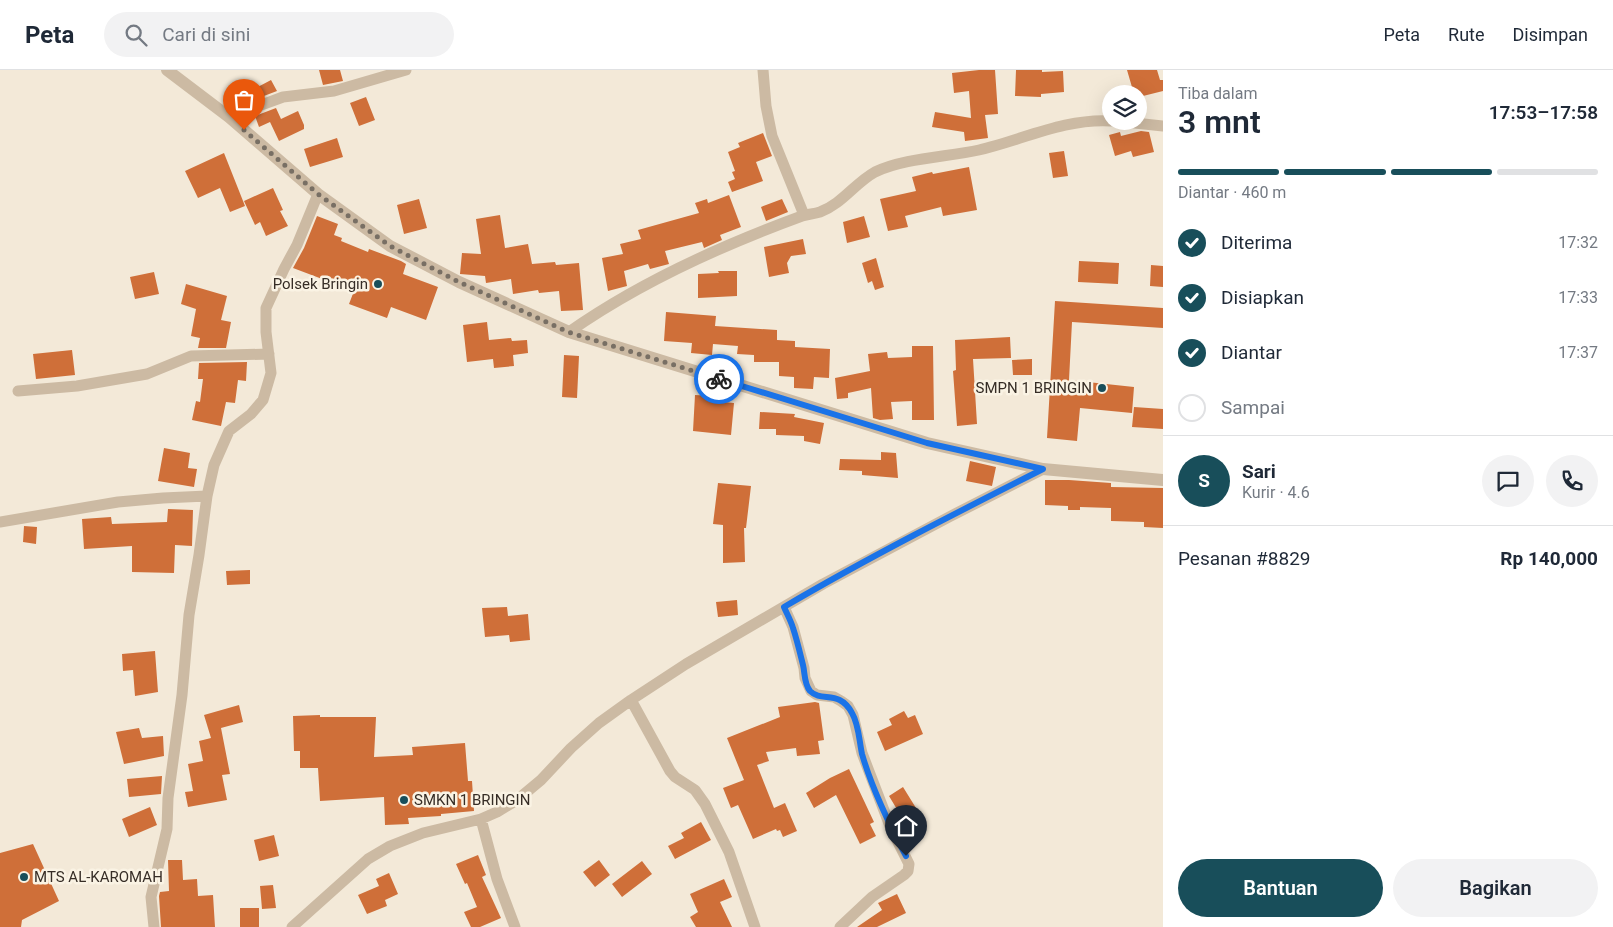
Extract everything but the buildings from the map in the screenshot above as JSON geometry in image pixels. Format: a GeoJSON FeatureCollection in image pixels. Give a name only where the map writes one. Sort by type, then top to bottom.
{"type":"FeatureCollection","features":[{"type":"Feature","properties":{"kind":"street"},"geometry":{"type":"LineString","coordinates":[[167,70],[229,117],[318,194],[390,246],[459,282],[568,332],[927,443],[1043,469],[1163,480]]}},
{"type":"Feature","properties":{"kind":"street"},"geometry":{"type":"LineString","coordinates":[[229,117],[283,97],[334,91],[406,70]]}},
{"type":"Feature","properties":{"kind":"street"},"geometry":{"type":"LineString","coordinates":[[764,70],[766,106],[772,136],[804,215]]}},
{"type":"Feature","properties":{"kind":"street"},"geometry":{"type":"LineString","coordinates":[[568,332],[621,298],[670,271],[716,249],[804,215],[820,212],[834,205],[865,178],[876,172],[894,166],[978,150],[1064,126],[1102,120]]}},
{"type":"Feature","properties":{"kind":"street"},"geometry":{"type":"LineString","coordinates":[[1147,124],[1163,126]]}},
{"type":"Feature","properties":{"kind":"street"},"geometry":{"type":"LineString","coordinates":[[154,927],[151,897],[167,829],[168,798],[182,696],[189,615],[206,496],[214,465],[230,431],[251,414],[263,400],[271,373],[266,332],[266,308],[284,268],[297,245],[318,194]]}},
{"type":"Feature","properties":{"kind":"street"},"geometry":{"type":"LineString","coordinates":[[18,392],[77,386],[147,374],[191,356],[269,354]]}},
{"type":"Feature","properties":{"kind":"street"},"geometry":{"type":"LineString","coordinates":[[292,927],[375,854],[423,832],[481,819],[518,800],[599,723],[686,664],[823,584],[940,521],[1043,469]]}},
{"type":"Feature","properties":{"kind":"street"},"geometry":{"type":"LineString","coordinates":[[0,522],[118,502],[206,496]]}},
{"type":"Feature","properties":{"kind":"street"},"geometry":{"type":"LineString","coordinates":[[784,607],[792,627],[804,668],[805,678],[811,691],[817,695],[834,697],[842,701],[848,706],[853,715],[862,754],[890,826],[909,864],[908,871],[904,875],[872,897],[840,927]]}},
{"type":"Feature","properties":{"kind":"street"},"geometry":{"type":"LineString","coordinates":[[631,700],[670,771],[695,790],[705,804],[729,852],[755,927]]}},
{"type":"Feature","properties":{"kind":"street"},"geometry":{"type":"LineString","coordinates":[[481,819],[497,879],[515,927]]}},
{"type":"Feature","properties":{"kind":"way so far"},"geometry":{"type":"LineString","coordinates":[[244,130],[318,194],[390,246],[459,282],[568,332],[719,379]]}},
{"type":"Feature","properties":{"kind":"place","name":"Polsek Bringin"},"geometry":{"type":"Point","coordinates":[378,284]}},
{"type":"Feature","properties":{"kind":"place","name":"SMPN 1 BRINGIN"},"geometry":{"type":"Point","coordinates":[1102,388]}},
{"type":"Feature","properties":{"kind":"place","name":"SMKN 1 BRINGIN"},"geometry":{"type":"Point","coordinates":[404,800]}},
{"type":"Feature","properties":{"kind":"place","name":"MTS AL-KAROMAH"},"geometry":{"type":"Point","coordinates":[24,877]}},
{"type":"Feature","properties":{"kind":"route"},"geometry":{"type":"LineString","coordinates":[[719,379],[927,443],[1043,469],[823,584],[784,607],[804,668],[807,686],[817,695],[834,697],[842,701],[848,706],[853,715],[862,754],[890,826],[906,856]]}}]}
